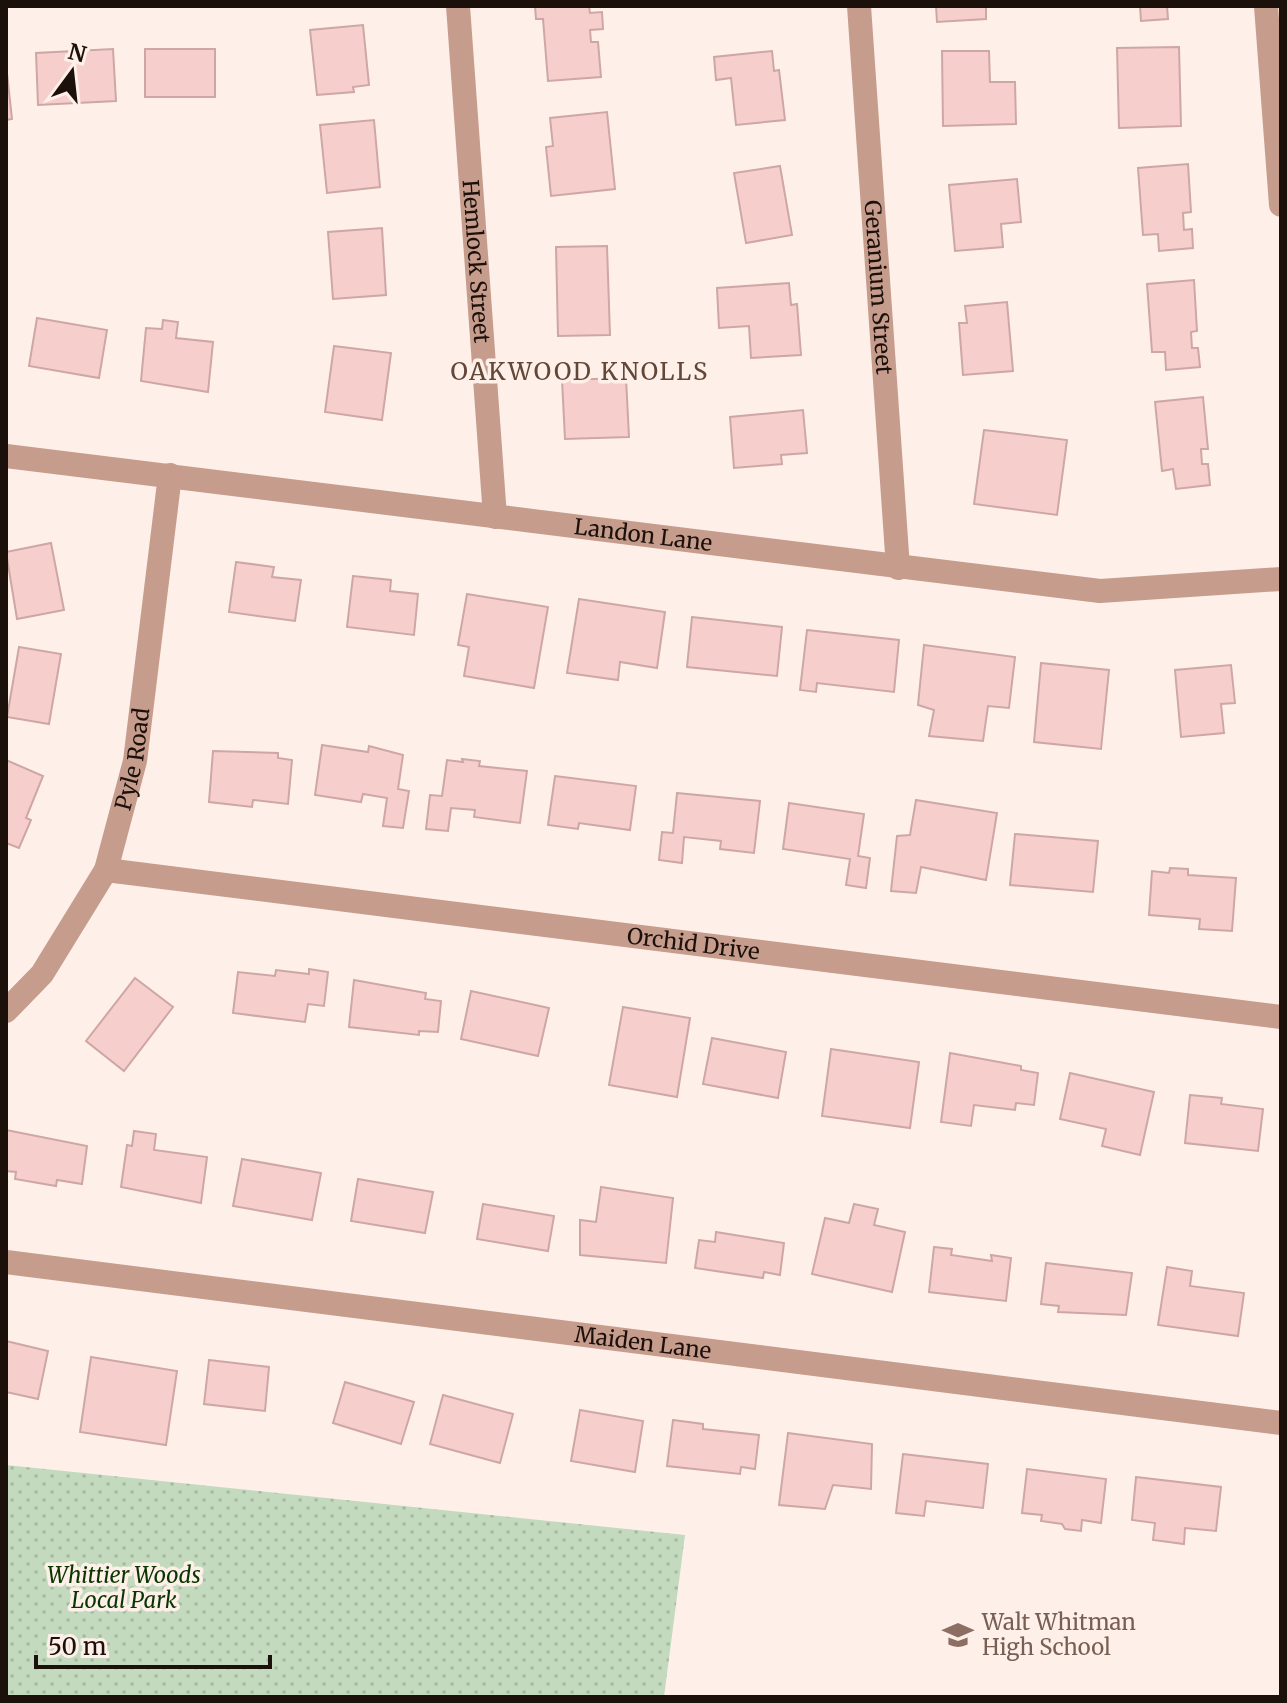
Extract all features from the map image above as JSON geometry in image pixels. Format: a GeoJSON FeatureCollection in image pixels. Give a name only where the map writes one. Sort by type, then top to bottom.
{"type":"FeatureCollection","features":[{"type":"Feature","properties":{"kind":"street","name":"Hemlock Street"},"geometry":{"type":"LineString","coordinates":[[458,6],[495,517]]}},
{"type":"Feature","properties":{"kind":"street","name":"Geranium Street"},"geometry":{"type":"LineString","coordinates":[[859,6],[898,568]]}},
{"type":"Feature","properties":{"kind":"street"},"geometry":{"type":"LineString","coordinates":[[1266,6],[1281,205]]}},
{"type":"Feature","properties":{"kind":"street","name":"Landon Lane"},"geometry":{"type":"LineString","coordinates":[[6,456],[1100,591],[1281,579]]}},
{"type":"Feature","properties":{"kind":"street","name":"Pyle Road"},"geometry":{"type":"LineString","coordinates":[[6,1011],[42,974],[106,870],[135,761],[170,475]]}},
{"type":"Feature","properties":{"kind":"street","name":"Orchid Drive"},"geometry":{"type":"LineString","coordinates":[[106,870],[1281,1017]]}},
{"type":"Feature","properties":{"kind":"street","name":"Maiden Lane"},"geometry":{"type":"LineString","coordinates":[[6,1262],[1281,1423]]}},
{"type":"Feature","properties":{"kind":"green space","name":"Whittier Woods Local Park"},"geometry":{"type":"Polygon","coordinates":[[[6,1465],[685,1535],[664,1697],[6,1697],[6,1465]]]}},
{"type":"Feature","properties":{"kind":"building"},"geometry":{"type":"Polygon","coordinates":[[[535,6],[589,6],[590,13],[602,12],[603,29],[590,30],[591,42],[598,42],[601,77],[548,81],[543,19],[536,19],[535,6]]]}},
{"type":"Feature","properties":{"kind":"building"},"geometry":{"type":"Polygon","coordinates":[[[936,6],[986,6],[986,19],[937,22],[936,6]]]}},
{"type":"Feature","properties":{"kind":"building"},"geometry":{"type":"Polygon","coordinates":[[[1140,6],[1167,6],[1168,19],[1141,21],[1140,6]]]}},
{"type":"Feature","properties":{"kind":"building"},"geometry":{"type":"Polygon","coordinates":[[[363,25],[369,85],[353,87],[354,92],[317,95],[310,30],[363,25]]]}},
{"type":"Feature","properties":{"kind":"building"},"geometry":{"type":"Polygon","coordinates":[[[1179,47],[1181,126],[1119,128],[1117,48],[1179,47]]]}},
{"type":"Feature","properties":{"kind":"building"},"geometry":{"type":"Polygon","coordinates":[[[113,49],[116,101],[38,105],[36,53],[113,49]]]}},
{"type":"Feature","properties":{"kind":"building"},"geometry":{"type":"Polygon","coordinates":[[[145,49],[215,49],[215,97],[145,97],[145,49]]]}},
{"type":"Feature","properties":{"kind":"building"},"geometry":{"type":"Polygon","coordinates":[[[772,51],[774,71],[779,70],[785,120],[736,125],[731,78],[716,80],[714,57],[772,51]]]}},
{"type":"Feature","properties":{"kind":"building"},"geometry":{"type":"Polygon","coordinates":[[[942,51],[989,51],[990,82],[1015,82],[1016,124],[943,126],[942,51]]]}},
{"type":"Feature","properties":{"kind":"building"},"geometry":{"type":"Polygon","coordinates":[[[6,64],[12,119],[6,120],[6,64]]]}},
{"type":"Feature","properties":{"kind":"building"},"geometry":{"type":"Polygon","coordinates":[[[607,112],[615,189],[551,196],[546,147],[553,146],[550,118],[607,112]]]}},
{"type":"Feature","properties":{"kind":"building"},"geometry":{"type":"Polygon","coordinates":[[[374,120],[380,187],[327,193],[320,125],[374,120]]]}},
{"type":"Feature","properties":{"kind":"building"},"geometry":{"type":"Polygon","coordinates":[[[1188,164],[1191,212],[1183,213],[1184,230],[1192,229],[1193,248],[1159,251],[1158,234],[1143,235],[1138,168],[1188,164]]]}},
{"type":"Feature","properties":{"kind":"building"},"geometry":{"type":"Polygon","coordinates":[[[780,166],[792,235],[746,243],[734,173],[780,166]]]}},
{"type":"Feature","properties":{"kind":"building"},"geometry":{"type":"Polygon","coordinates":[[[1017,179],[1021,222],[1001,224],[1003,247],[955,251],[949,185],[1017,179]]]}},
{"type":"Feature","properties":{"kind":"building"},"geometry":{"type":"Polygon","coordinates":[[[382,228],[386,295],[333,299],[328,232],[382,228]]]}},
{"type":"Feature","properties":{"kind":"building"},"geometry":{"type":"Polygon","coordinates":[[[607,246],[610,335],[558,336],[556,247],[607,246]]]}},
{"type":"Feature","properties":{"kind":"building"},"geometry":{"type":"Polygon","coordinates":[[[1194,280],[1197,331],[1191,332],[1192,348],[1198,348],[1200,367],[1166,370],[1165,352],[1152,352],[1147,284],[1194,280]]]}},
{"type":"Feature","properties":{"kind":"building"},"geometry":{"type":"Polygon","coordinates":[[[789,283],[791,305],[797,304],[801,355],[751,358],[749,326],[719,328],[717,288],[789,283]]]}},
{"type":"Feature","properties":{"kind":"building"},"geometry":{"type":"Polygon","coordinates":[[[1007,302],[1013,371],[963,375],[959,323],[967,323],[965,306],[1007,302]]]}},
{"type":"Feature","properties":{"kind":"building"},"geometry":{"type":"Polygon","coordinates":[[[37,318],[107,330],[99,378],[29,366],[37,318]]]}},
{"type":"Feature","properties":{"kind":"building"},"geometry":{"type":"Polygon","coordinates":[[[163,320],[178,322],[176,338],[213,342],[208,392],[141,381],[146,328],[162,329],[163,320]]]}},
{"type":"Feature","properties":{"kind":"building"},"geometry":{"type":"Polygon","coordinates":[[[334,346],[391,353],[382,420],[325,412],[334,346]]]}},
{"type":"Feature","properties":{"kind":"building"},"geometry":{"type":"Polygon","coordinates":[[[626,378],[629,437],[565,439],[562,380],[626,378]]]}},
{"type":"Feature","properties":{"kind":"building"},"geometry":{"type":"Polygon","coordinates":[[[1203,397],[1208,449],[1201,449],[1202,464],[1208,464],[1210,485],[1176,489],[1173,469],[1162,471],[1155,402],[1203,397]]]}},
{"type":"Feature","properties":{"kind":"building"},"geometry":{"type":"Polygon","coordinates":[[[803,410],[807,453],[781,455],[782,464],[734,468],[730,417],[803,410]]]}},
{"type":"Feature","properties":{"kind":"building"},"geometry":{"type":"Polygon","coordinates":[[[984,430],[1067,440],[1057,515],[974,504],[984,430]]]}},
{"type":"Feature","properties":{"kind":"building"},"geometry":{"type":"Polygon","coordinates":[[[51,543],[64,610],[17,619],[6,552],[51,543]]]}},
{"type":"Feature","properties":{"kind":"building"},"geometry":{"type":"Polygon","coordinates":[[[236,562],[274,567],[272,577],[301,580],[295,621],[229,612],[236,562]]]}},
{"type":"Feature","properties":{"kind":"building"},"geometry":{"type":"Polygon","coordinates":[[[353,576],[391,580],[390,591],[418,594],[414,635],[347,627],[353,576]]]}},
{"type":"Feature","properties":{"kind":"building"},"geometry":{"type":"Polygon","coordinates":[[[467,594],[548,607],[534,688],[464,676],[469,647],[458,645],[467,594]]]}},
{"type":"Feature","properties":{"kind":"building"},"geometry":{"type":"Polygon","coordinates":[[[579,599],[665,612],[657,668],[620,662],[618,680],[567,673],[579,599]]]}},
{"type":"Feature","properties":{"kind":"building"},"geometry":{"type":"Polygon","coordinates":[[[692,617],[782,627],[777,676],[687,667],[692,617]]]}},
{"type":"Feature","properties":{"kind":"building"},"geometry":{"type":"Polygon","coordinates":[[[807,630],[899,640],[894,692],[817,683],[816,692],[800,690],[807,630]]]}},
{"type":"Feature","properties":{"kind":"building"},"geometry":{"type":"Polygon","coordinates":[[[924,645],[1015,657],[1009,708],[988,706],[983,741],[929,736],[934,710],[918,705],[924,645]]]}},
{"type":"Feature","properties":{"kind":"building"},"geometry":{"type":"Polygon","coordinates":[[[19,647],[61,654],[49,724],[7,717],[19,647]]]}},
{"type":"Feature","properties":{"kind":"building"},"geometry":{"type":"Polygon","coordinates":[[[1041,663],[1109,670],[1101,749],[1034,742],[1041,663]]]}},
{"type":"Feature","properties":{"kind":"building"},"geometry":{"type":"Polygon","coordinates":[[[1231,665],[1235,703],[1221,704],[1224,733],[1181,737],[1175,670],[1231,665]]]}},
{"type":"Feature","properties":{"kind":"building"},"geometry":{"type":"Polygon","coordinates":[[[322,745],[368,752],[369,746],[403,755],[398,789],[409,791],[403,828],[383,826],[387,798],[363,794],[361,802],[315,795],[322,745]]]}},
{"type":"Feature","properties":{"kind":"building"},"geometry":{"type":"Polygon","coordinates":[[[213,751],[278,753],[278,758],[292,760],[288,804],[253,800],[252,807],[209,802],[213,751]]]}},
{"type":"Feature","properties":{"kind":"building"},"geometry":{"type":"Polygon","coordinates":[[[462,759],[480,761],[479,766],[527,771],[520,823],[474,817],[475,810],[451,808],[448,831],[426,829],[430,795],[442,796],[447,760],[463,762],[462,759]]]}},
{"type":"Feature","properties":{"kind":"building"},"geometry":{"type":"Polygon","coordinates":[[[6,760],[43,776],[26,818],[31,820],[19,848],[6,843],[6,760]]]}},
{"type":"Feature","properties":{"kind":"building"},"geometry":{"type":"Polygon","coordinates":[[[555,776],[636,786],[630,830],[579,823],[578,829],[548,825],[555,776]]]}},
{"type":"Feature","properties":{"kind":"building"},"geometry":{"type":"Polygon","coordinates":[[[677,793],[760,801],[754,853],[720,849],[721,841],[684,837],[682,863],[659,860],[662,832],[673,833],[677,793]]]}},
{"type":"Feature","properties":{"kind":"building"},"geometry":{"type":"Polygon","coordinates":[[[916,800],[997,813],[986,880],[921,867],[916,893],[891,891],[897,836],[910,835],[916,800]]]}},
{"type":"Feature","properties":{"kind":"building"},"geometry":{"type":"Polygon","coordinates":[[[789,803],[864,814],[858,856],[870,858],[866,888],[846,885],[850,859],[783,849],[789,803]]]}},
{"type":"Feature","properties":{"kind":"building"},"geometry":{"type":"Polygon","coordinates":[[[1015,834],[1098,841],[1093,892],[1010,885],[1015,834]]]}},
{"type":"Feature","properties":{"kind":"building"},"geometry":{"type":"Polygon","coordinates":[[[1170,868],[1188,869],[1188,875],[1236,878],[1232,931],[1199,929],[1200,919],[1149,915],[1152,871],[1169,873],[1170,868]]]}},
{"type":"Feature","properties":{"kind":"building"},"geometry":{"type":"Polygon","coordinates":[[[309,969],[328,972],[324,1006],[308,1004],[305,1022],[233,1013],[238,972],[275,976],[276,970],[309,974],[309,969]]]}},
{"type":"Feature","properties":{"kind":"building"},"geometry":{"type":"Polygon","coordinates":[[[135,978],[173,1007],[124,1071],[86,1041],[135,978]]]}},
{"type":"Feature","properties":{"kind":"building"},"geometry":{"type":"Polygon","coordinates":[[[354,980],[426,993],[425,999],[441,1001],[438,1032],[419,1031],[419,1035],[349,1027],[354,980]]]}},
{"type":"Feature","properties":{"kind":"building"},"geometry":{"type":"Polygon","coordinates":[[[471,991],[549,1008],[538,1056],[461,1039],[471,991]]]}},
{"type":"Feature","properties":{"kind":"building"},"geometry":{"type":"Polygon","coordinates":[[[623,1007],[690,1018],[677,1097],[609,1085],[623,1007]]]}},
{"type":"Feature","properties":{"kind":"building"},"geometry":{"type":"Polygon","coordinates":[[[712,1038],[786,1052],[778,1098],[703,1084],[712,1038]]]}},
{"type":"Feature","properties":{"kind":"building"},"geometry":{"type":"Polygon","coordinates":[[[831,1049],[919,1062],[910,1128],[822,1116],[831,1049]]]}},
{"type":"Feature","properties":{"kind":"building"},"geometry":{"type":"Polygon","coordinates":[[[950,1053],[1021,1066],[1021,1070],[1038,1073],[1034,1105],[1016,1103],[1015,1110],[974,1105],[971,1126],[941,1122],[950,1053]]]}},
{"type":"Feature","properties":{"kind":"building"},"geometry":{"type":"Polygon","coordinates":[[[1070,1073],[1154,1092],[1140,1155],[1102,1146],[1106,1129],[1060,1119],[1070,1073]]]}},
{"type":"Feature","properties":{"kind":"building"},"geometry":{"type":"Polygon","coordinates":[[[1190,1095],[1222,1098],[1221,1104],[1263,1109],[1258,1151],[1185,1143],[1190,1095]]]}},
{"type":"Feature","properties":{"kind":"building"},"geometry":{"type":"Polygon","coordinates":[[[6,1130],[87,1146],[82,1184],[57,1180],[56,1186],[15,1179],[16,1172],[6,1171],[6,1130]]]}},
{"type":"Feature","properties":{"kind":"building"},"geometry":{"type":"Polygon","coordinates":[[[134,1131],[156,1134],[154,1150],[207,1157],[201,1203],[121,1187],[127,1145],[132,1146],[134,1131]]]}},
{"type":"Feature","properties":{"kind":"building"},"geometry":{"type":"Polygon","coordinates":[[[242,1159],[321,1173],[312,1220],[233,1206],[242,1159]]]}},
{"type":"Feature","properties":{"kind":"building"},"geometry":{"type":"Polygon","coordinates":[[[358,1179],[433,1192],[425,1233],[351,1221],[358,1179]]]}},
{"type":"Feature","properties":{"kind":"building"},"geometry":{"type":"Polygon","coordinates":[[[601,1187],[673,1198],[666,1263],[580,1255],[580,1220],[596,1222],[601,1187]]]}},
{"type":"Feature","properties":{"kind":"building"},"geometry":{"type":"Polygon","coordinates":[[[483,1204],[554,1216],[548,1251],[477,1239],[483,1204]]]}},
{"type":"Feature","properties":{"kind":"building"},"geometry":{"type":"Polygon","coordinates":[[[854,1204],[878,1209],[874,1225],[905,1232],[892,1292],[812,1274],[825,1218],[849,1223],[854,1204]]]}},
{"type":"Feature","properties":{"kind":"building"},"geometry":{"type":"Polygon","coordinates":[[[716,1232],[784,1243],[780,1275],[764,1272],[763,1278],[695,1268],[699,1240],[715,1242],[716,1232]]]}},
{"type":"Feature","properties":{"kind":"building"},"geometry":{"type":"Polygon","coordinates":[[[934,1247],[952,1249],[951,1255],[992,1261],[991,1255],[1011,1258],[1006,1301],[929,1292],[934,1247]]]}},
{"type":"Feature","properties":{"kind":"building"},"geometry":{"type":"Polygon","coordinates":[[[1046,1263],[1132,1273],[1126,1315],[1058,1312],[1059,1306],[1041,1304],[1046,1263]]]}},
{"type":"Feature","properties":{"kind":"building"},"geometry":{"type":"Polygon","coordinates":[[[1167,1267],[1192,1271],[1190,1286],[1244,1293],[1238,1336],[1158,1325],[1167,1267]]]}},
{"type":"Feature","properties":{"kind":"building"},"geometry":{"type":"Polygon","coordinates":[[[6,1341],[48,1351],[38,1399],[6,1392],[6,1341]]]}},
{"type":"Feature","properties":{"kind":"building"},"geometry":{"type":"Polygon","coordinates":[[[91,1357],[177,1371],[166,1445],[80,1432],[91,1357]]]}},
{"type":"Feature","properties":{"kind":"building"},"geometry":{"type":"Polygon","coordinates":[[[209,1360],[269,1367],[265,1411],[204,1404],[209,1360]]]}},
{"type":"Feature","properties":{"kind":"building"},"geometry":{"type":"Polygon","coordinates":[[[345,1382],[414,1402],[401,1444],[333,1423],[345,1382]]]}},
{"type":"Feature","properties":{"kind":"building"},"geometry":{"type":"Polygon","coordinates":[[[443,1395],[513,1414],[500,1463],[430,1444],[443,1395]]]}},
{"type":"Feature","properties":{"kind":"building"},"geometry":{"type":"Polygon","coordinates":[[[580,1410],[643,1421],[635,1472],[571,1461],[580,1410]]]}},
{"type":"Feature","properties":{"kind":"building"},"geometry":{"type":"Polygon","coordinates":[[[673,1420],[703,1424],[703,1429],[759,1435],[755,1469],[741,1467],[740,1474],[667,1466],[673,1420]]]}},
{"type":"Feature","properties":{"kind":"building"},"geometry":{"type":"Polygon","coordinates":[[[788,1433],[872,1444],[871,1489],[833,1485],[825,1509],[779,1505],[788,1433]]]}},
{"type":"Feature","properties":{"kind":"building"},"geometry":{"type":"Polygon","coordinates":[[[903,1454],[988,1464],[983,1508],[926,1501],[924,1516],[896,1513],[903,1454]]]}},
{"type":"Feature","properties":{"kind":"building"},"geometry":{"type":"Polygon","coordinates":[[[1027,1469],[1106,1479],[1101,1523],[1082,1520],[1081,1531],[1065,1529],[1062,1524],[1041,1521],[1042,1515],[1022,1513],[1027,1469]]]}},
{"type":"Feature","properties":{"kind":"building"},"geometry":{"type":"Polygon","coordinates":[[[1136,1477],[1221,1487],[1216,1531],[1185,1528],[1184,1544],[1153,1540],[1155,1523],[1132,1520],[1136,1477]]]}},
{"type":"Feature","properties":{"kind":"place","name":"Walt Whitman High School"},"geometry":{"type":"Point","coordinates":[958,1635]}},
{"type":"Feature","properties":{"kind":"district","name":"OAKWOOD KNOLLS"},"geometry":{"type":"Point","coordinates":[580,372]}}]}
